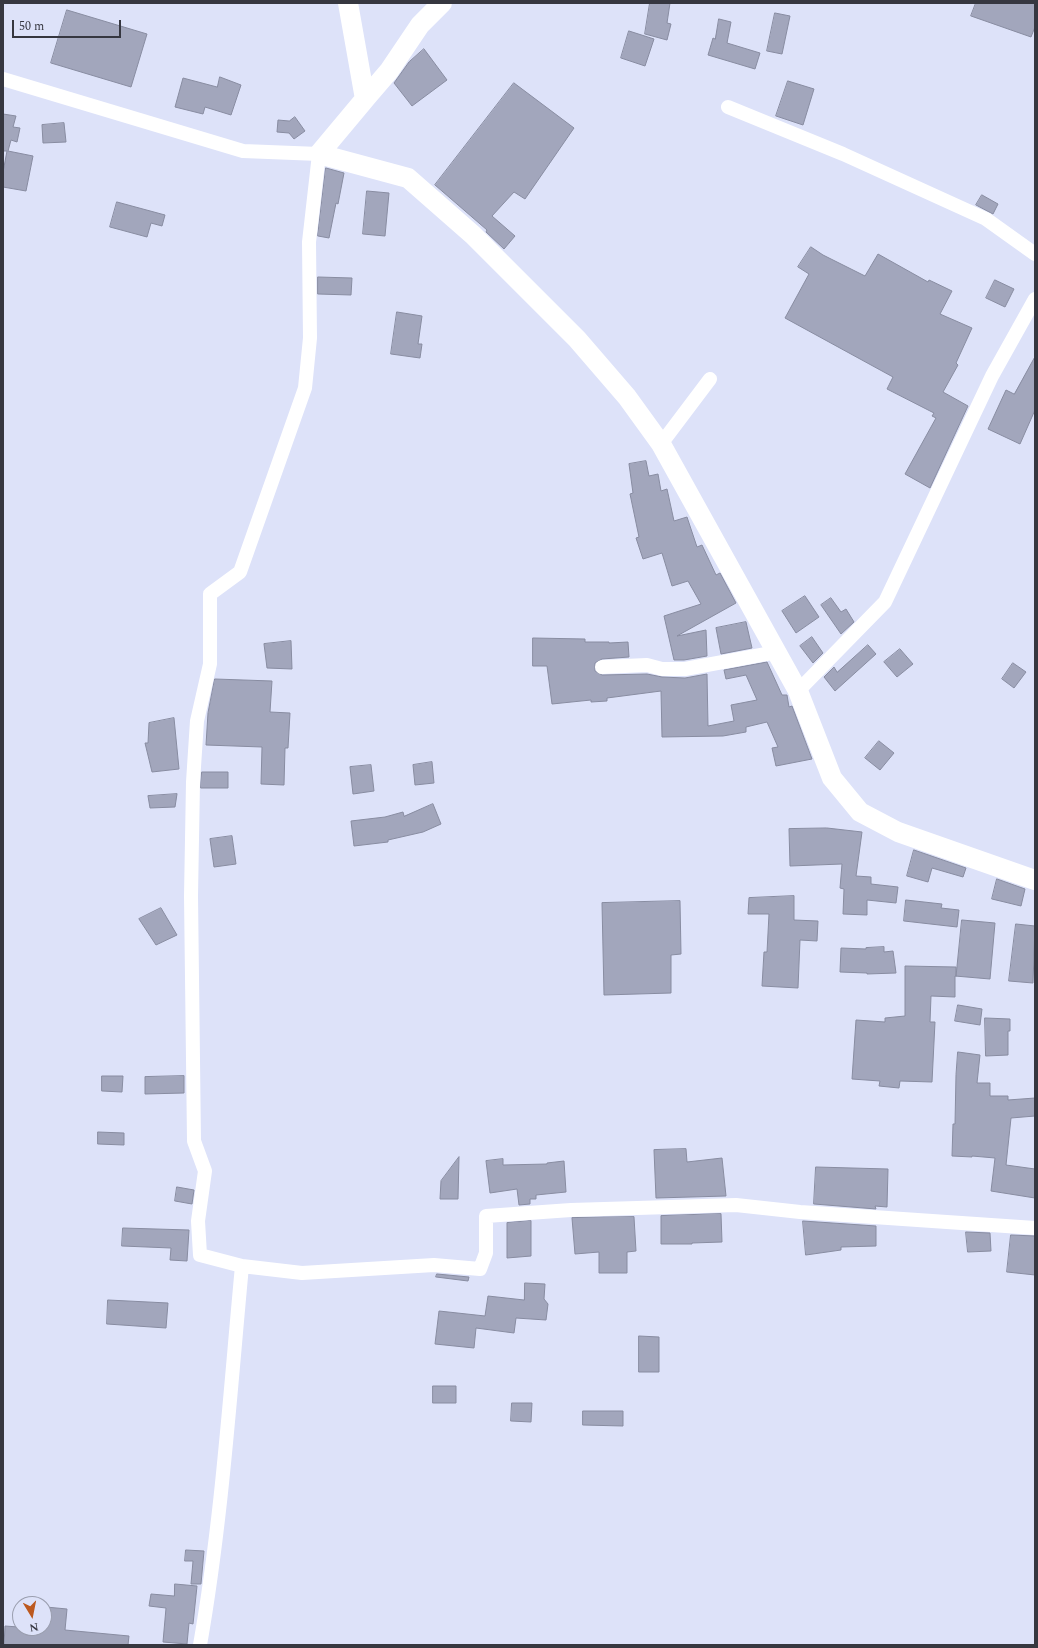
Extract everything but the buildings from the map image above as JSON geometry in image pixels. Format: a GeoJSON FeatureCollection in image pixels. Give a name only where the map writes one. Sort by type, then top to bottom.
{"type":"FeatureCollection","features":[{"type":"Feature","properties":{"kind":"street"},"geometry":{"type":"LineString","coordinates":[[348,3],[365,99]]}},
{"type":"Feature","properties":{"kind":"street"},"geometry":{"type":"LineString","coordinates":[[442,3],[420,26],[389,71],[319,154],[309,242],[310,338],[305,388],[240,572],[210,594],[210,664],[197,721],[193,782],[191,896],[194,1141],[205,1170],[198,1221],[200,1255],[242,1266],[302,1273],[434,1265],[480,1269],[486,1253],[486,1216],[571,1210],[736,1205],[800,1212],[1035,1228]]}},
{"type":"Feature","properties":{"kind":"street"},"geometry":{"type":"LineString","coordinates":[[3,79],[243,151],[319,154],[408,178],[473,235],[577,339],[627,397],[661,444],[798,691],[832,778],[860,812],[898,832],[1035,880]]}},
{"type":"Feature","properties":{"kind":"street"},"geometry":{"type":"LineString","coordinates":[[728,107],[843,154],[986,219],[1035,254]]}},
{"type":"Feature","properties":{"kind":"street"},"geometry":{"type":"LineString","coordinates":[[798,691],[885,602],[992,376],[1035,299]]}},
{"type":"Feature","properties":{"kind":"street"},"geometry":{"type":"LineString","coordinates":[[661,444],[710,379]]}},
{"type":"Feature","properties":{"kind":"street"},"geometry":{"type":"LineString","coordinates":[[602,667],[647,665],[662,669],[685,669],[777,652]]}},
{"type":"Feature","properties":{"kind":"street"},"geometry":{"type":"LineString","coordinates":[[200,1645],[222,1486],[242,1266]]}}]}
